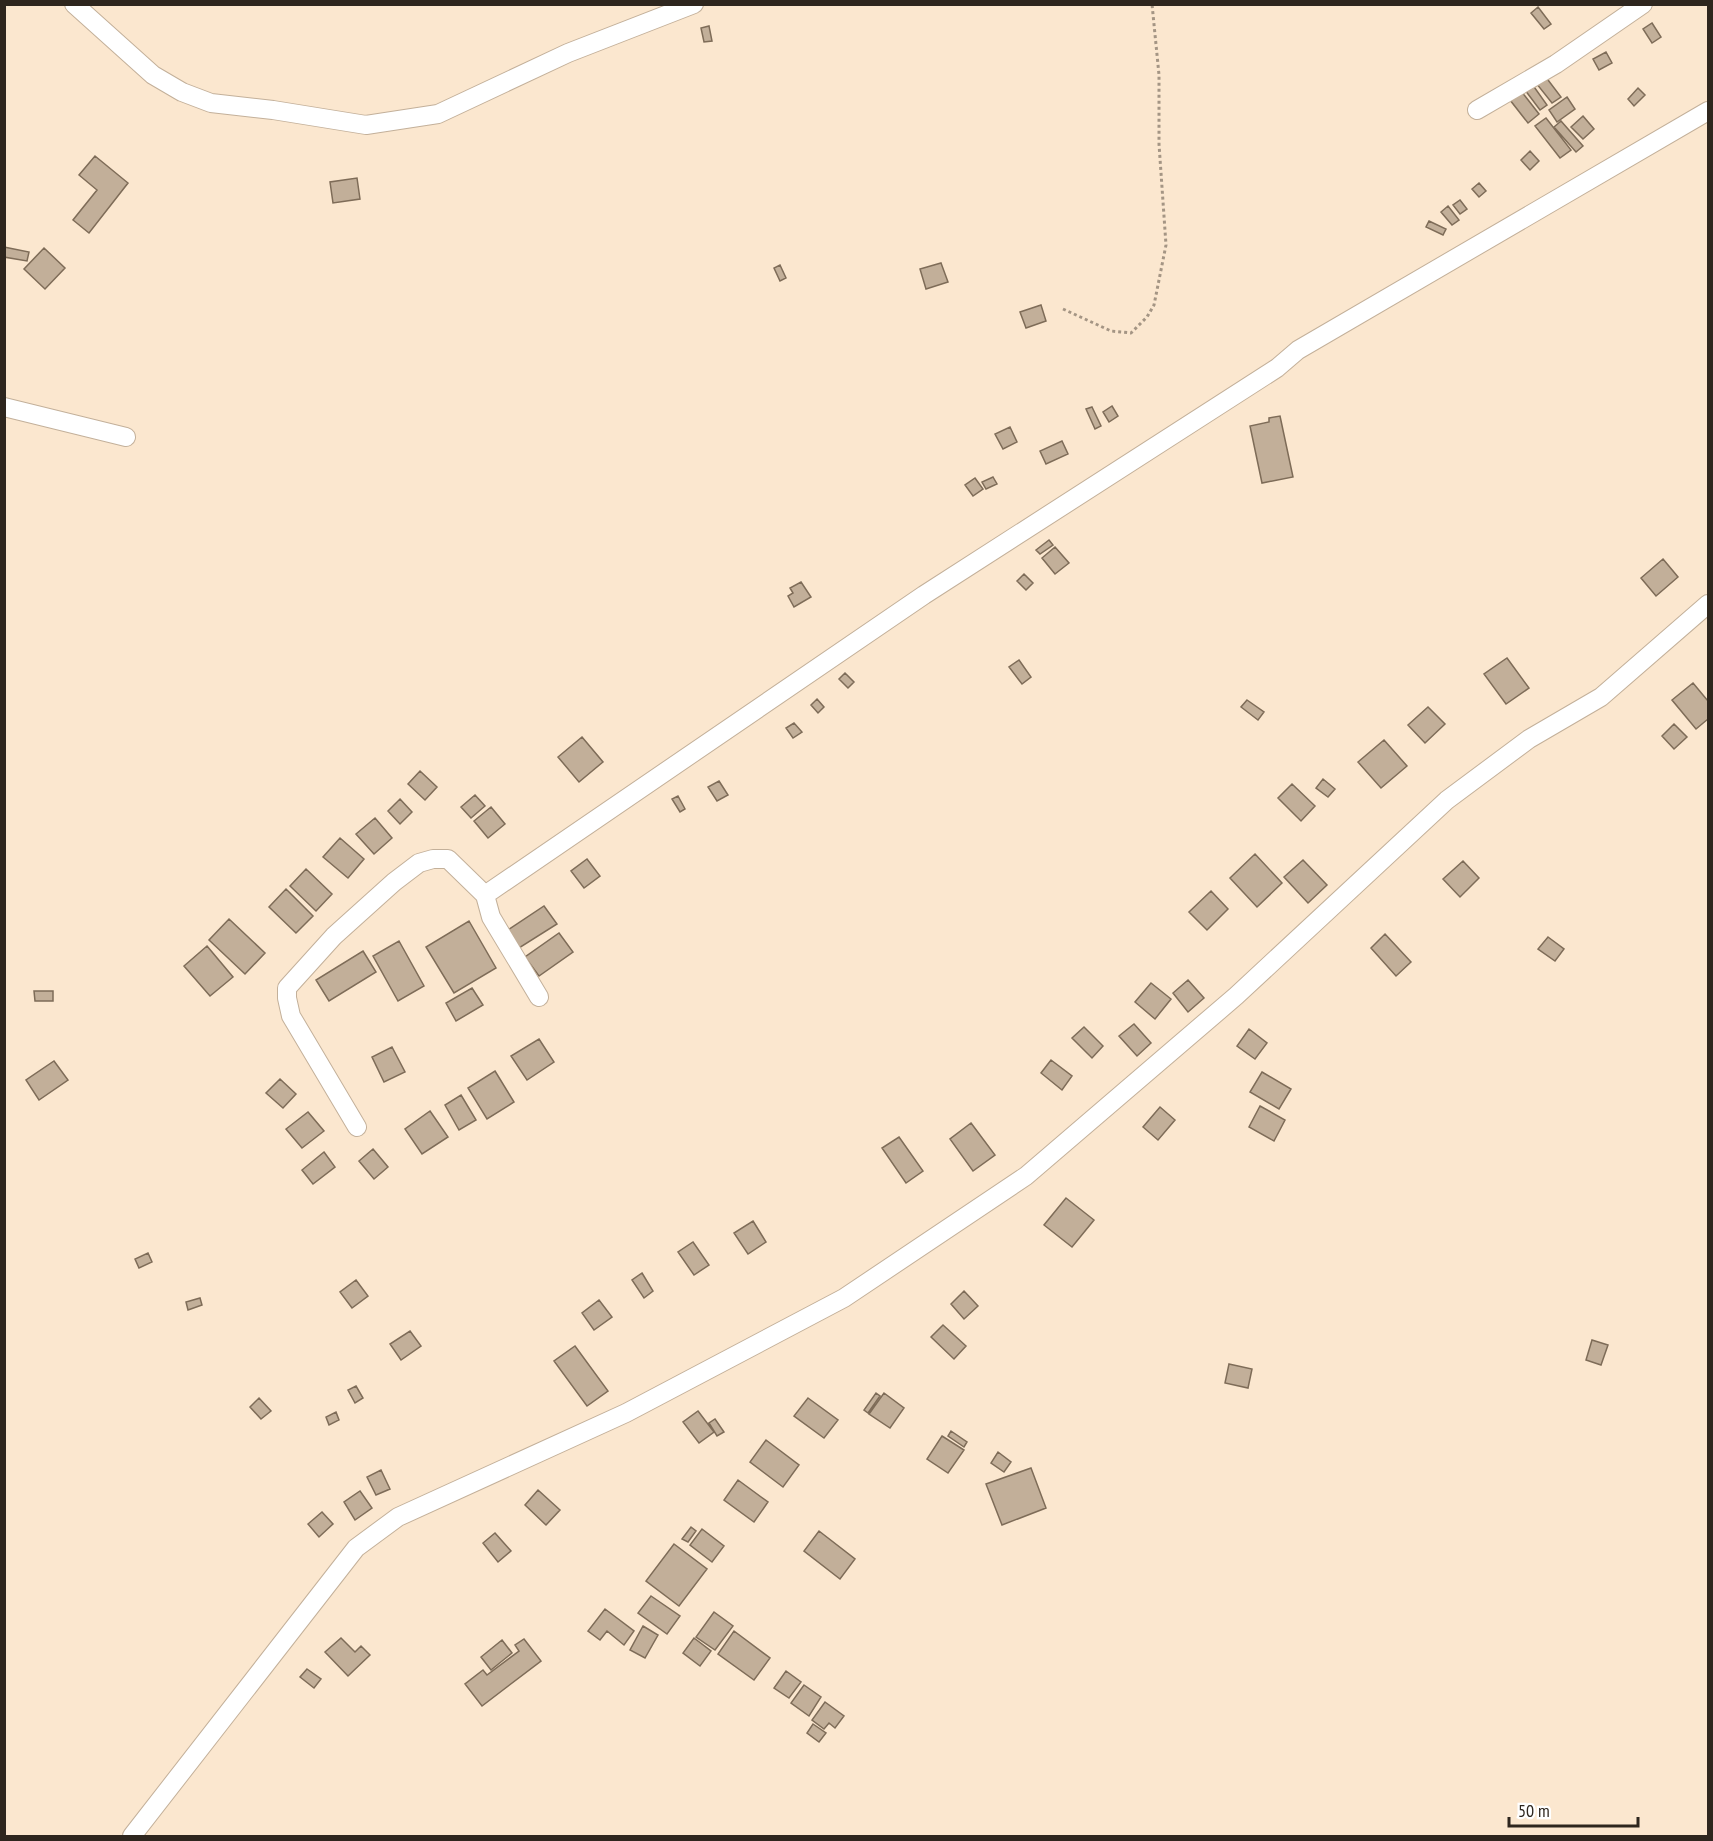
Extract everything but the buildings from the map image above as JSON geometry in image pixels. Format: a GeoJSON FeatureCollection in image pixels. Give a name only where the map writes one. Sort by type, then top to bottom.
{"type":"FeatureCollection","features":[{"type":"Feature","properties":{"kind":"street"},"geometry":{"type":"LineString","coordinates":[[74,4],[153,75],[182,92],[211,103],[366,125],[438,114],[567,53],[694,4]]}},
{"type":"Feature","properties":{"kind":"street"},"geometry":{"type":"LineString","coordinates":[[1477,110],[1556,64],[1643,4]]}},
{"type":"Feature","properties":{"kind":"street"},"geometry":{"type":"LineString","coordinates":[[485,895],[924,595],[1267,375],[1298,350],[1708,111]]}},
{"type":"Feature","properties":{"kind":"street"},"geometry":{"type":"LineString","coordinates":[[4,407],[126,437]]}},
{"type":"Feature","properties":{"kind":"street"},"geometry":{"type":"LineString","coordinates":[[132,1836],[356,1548],[398,1518],[626,1413],[844,1298],[1026,1176],[1236,996],[1447,800],[1529,739],[1601,697],[1708,604]]}},
{"type":"Feature","properties":{"kind":"street"},"geometry":{"type":"LineString","coordinates":[[357,1127],[291,1016],[286,998],[287,988],[333,936],[419,863],[433,859],[448,859],[485,895],[491,917],[539,997]]}},
{"type":"Feature","properties":{"kind":"path"},"geometry":{"type":"LineString","coordinates":[[1063,309],[1111,331],[1131,333],[1147,317],[1154,305],[1166,245],[1159,144],[1159,75],[1152,4]]}}]}
